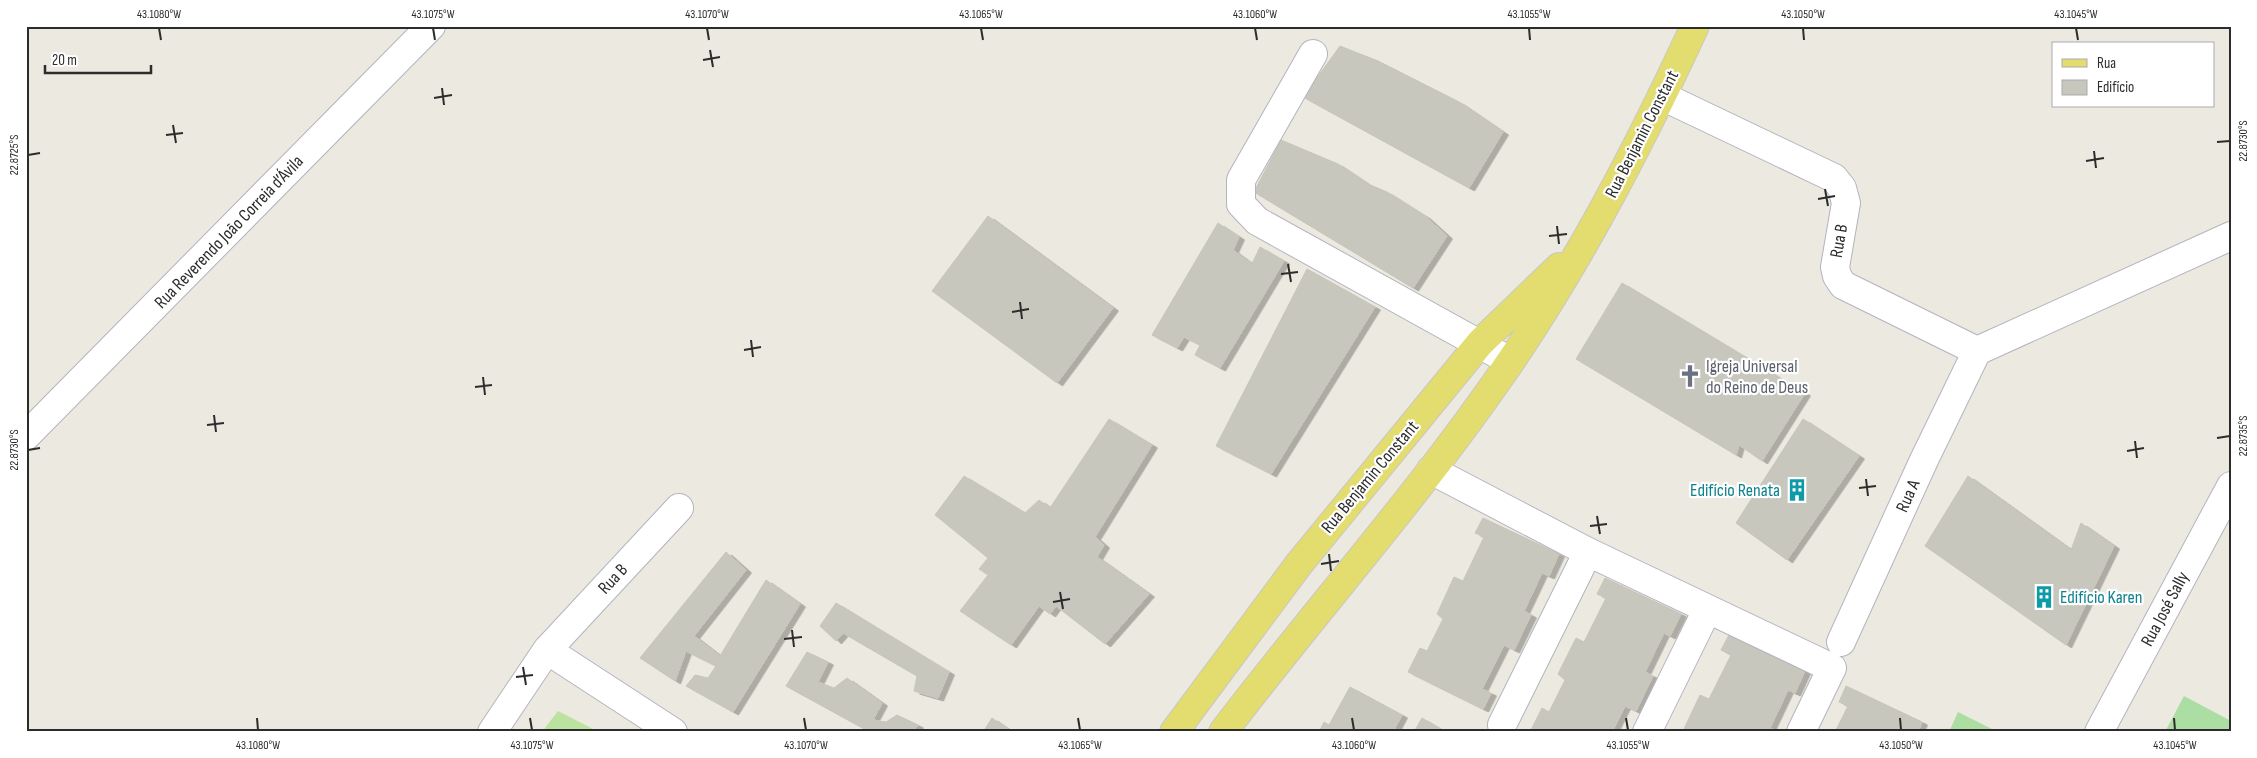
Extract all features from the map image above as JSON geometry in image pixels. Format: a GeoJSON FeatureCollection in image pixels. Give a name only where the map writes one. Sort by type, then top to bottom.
{"type":"FeatureCollection","features":[{"type":"Feature","properties":{"kind":"main road","name":"Rua Benjamin Constant"},"geometry":{"type":"LineString","coordinates":[[1224,732],[1431,470],[1510,361],[1587,240],[1662,96],[1695,26]]}},
{"type":"Feature","properties":{"kind":"main road","name":"Rua Benjamin Constant"},"geometry":{"type":"LineString","coordinates":[[1174,732],[1299,564],[1480,343],[1587,240]]}},
{"type":"Feature","properties":{"kind":"street","name":"Rua Reverendo João Correia d’Ávila"},"geometry":{"type":"LineString","coordinates":[[26,436],[431,26]]}},
{"type":"Feature","properties":{"kind":"street"},"geometry":{"type":"LineString","coordinates":[[1313,54],[1241,180],[1241,204],[1257,221],[1510,361]]}},
{"type":"Feature","properties":{"kind":"street","name":"Rua B"},"geometry":{"type":"LineString","coordinates":[[1662,96],[1834,178],[1842,188],[1846,203],[1835,267],[1837,276],[1843,285],[1977,351]]}},
{"type":"Feature","properties":{"kind":"street"},"geometry":{"type":"LineString","coordinates":[[1977,351],[2231,236]]}},
{"type":"Feature","properties":{"kind":"street","name":"Rua A"},"geometry":{"type":"LineString","coordinates":[[1841,642],[1924,460],[1977,351]]}},
{"type":"Feature","properties":{"kind":"street"},"geometry":{"type":"LineString","coordinates":[[1431,470],[1588,552],[1832,668],[1801,732]]}},
{"type":"Feature","properties":{"kind":"street","name":"Rua José Sally"},"geometry":{"type":"LineString","coordinates":[[2099,732],[2222,514],[2231,486]]}},
{"type":"Feature","properties":{"kind":"street","name":"Rua B"},"geometry":{"type":"LineString","coordinates":[[492,732],[546,650],[679,508]]}},
{"type":"Feature","properties":{"kind":"street"},"geometry":{"type":"LineString","coordinates":[[1502,725],[1588,552]]}},
{"type":"Feature","properties":{"kind":"street"},"geometry":{"type":"LineString","coordinates":[[1647,732],[1707,610]]}},
{"type":"Feature","properties":{"kind":"street"},"geometry":{"type":"LineString","coordinates":[[546,650],[673,732]]}},
{"type":"Feature","properties":{"kind":"green space"},"geometry":{"type":"Polygon","coordinates":[[[2184,696],[2231,721],[2231,732],[2165,732],[2184,696]]]}},
{"type":"Feature","properties":{"kind":"green space"},"geometry":{"type":"Polygon","coordinates":[[[558,711],[599,732],[542,732],[558,711]]]}},
{"type":"Feature","properties":{"kind":"green space"},"geometry":{"type":"Polygon","coordinates":[[[1958,712],[1998,732],[1949,732],[1958,712]]]}},
{"type":"Feature","properties":{"kind":"building"},"geometry":{"type":"Polygon","coordinates":[[[1340,46],[1378,61],[1459,102],[1503,132],[1469,188],[1303,97],[1340,46]]]}},
{"type":"Feature","properties":{"kind":"building"},"geometry":{"type":"Polygon","coordinates":[[[1281,140],[1338,164],[1368,184],[1387,192],[1425,216],[1447,236],[1413,288],[1254,192],[1281,140]]]}},
{"type":"Feature","properties":{"kind":"building"},"geometry":{"type":"Polygon","coordinates":[[[988,216],[1113,308],[1057,383],[932,291],[988,216]]]}},
{"type":"Feature","properties":{"kind":"building"},"geometry":{"type":"Polygon","coordinates":[[[1218,223],[1239,237],[1233,250],[1252,264],[1260,247],[1284,261],[1220,368],[1195,355],[1200,345],[1184,337],[1177,348],[1152,335],[1218,223]]]}},
{"type":"Feature","properties":{"kind":"building"},"geometry":{"type":"Polygon","coordinates":[[[1307,269],[1375,307],[1271,474],[1216,446],[1307,269]]]}},
{"type":"Feature","properties":{"kind":"building","name":"Igreja Universal do Reino de Deus"},"geometry":{"type":"Polygon","coordinates":[[[1622,283],[1805,393],[1762,461],[1739,445],[1736,455],[1576,359],[1622,283]]]}},
{"type":"Feature","properties":{"kind":"building"},"geometry":{"type":"Polygon","coordinates":[[[1109,419],[1152,445],[1095,537],[1104,545],[1097,557],[1149,594],[1105,644],[1056,606],[1050,614],[1039,606],[1011,645],[960,611],[988,575],[979,569],[988,558],[935,515],[964,476],[1025,513],[1039,500],[1050,508],[1109,419]]]}},
{"type":"Feature","properties":{"kind":"building","name":"Edifício Renata"},"geometry":{"type":"Polygon","coordinates":[[[1803,419],[1859,456],[1787,560],[1736,523],[1803,419]]]}},
{"type":"Feature","properties":{"kind":"building","name":"Edifício Karen"},"geometry":{"type":"Polygon","coordinates":[[[1968,476],[2071,550],[2081,523],[2114,546],[2066,645],[1925,546],[1968,476]]]}},
{"type":"Feature","properties":{"kind":"building"},"geometry":{"type":"Polygon","coordinates":[[[1483,518],[1559,554],[1549,576],[1542,573],[1524,611],[1531,615],[1514,650],[1504,645],[1482,689],[1491,693],[1483,709],[1408,672],[1420,648],[1427,651],[1443,619],[1437,614],[1454,577],[1463,581],[1484,537],[1475,533],[1483,518]]]}},
{"type":"Feature","properties":{"kind":"building"},"geometry":{"type":"Polygon","coordinates":[[[726,552],[746,570],[694,636],[720,656],[766,580],[800,604],[733,712],[686,686],[695,675],[708,678],[716,666],[686,651],[675,681],[640,658],[726,552]]]}},
{"type":"Feature","properties":{"kind":"building"},"geometry":{"type":"Polygon","coordinates":[[[1605,578],[1681,614],[1670,636],[1664,633],[1645,672],[1653,676],[1636,711],[1625,706],[1612,732],[1530,732],[1542,708],[1549,712],[1565,680],[1558,674],[1576,638],[1584,642],[1606,598],[1597,594],[1605,578]]]}},
{"type":"Feature","properties":{"kind":"building"},"geometry":{"type":"Polygon","coordinates":[[[836,603],[949,672],[938,698],[914,691],[917,676],[843,633],[836,641],[820,626],[836,603]]]}},
{"type":"Feature","properties":{"kind":"building"},"geometry":{"type":"Polygon","coordinates":[[[1729,635],[1805,671],[1795,693],[1788,690],[1770,728],[1777,732],[1683,731],[1700,695],[1709,699],[1731,655],[1721,650],[1729,635]]]}},
{"type":"Feature","properties":{"kind":"building"},"geometry":{"type":"Polygon","coordinates":[[[807,652],[828,662],[818,682],[834,688],[847,678],[882,703],[873,720],[886,722],[897,715],[918,725],[913,732],[870,732],[786,686],[807,652]]]}},
{"type":"Feature","properties":{"kind":"building"},"geometry":{"type":"Polygon","coordinates":[[[1846,686],[1922,722],[1918,732],[1835,732],[1848,706],[1839,702],[1846,686]]]}},
{"type":"Feature","properties":{"kind":"building"},"geometry":{"type":"Polygon","coordinates":[[[1350,687],[1402,715],[1393,732],[1319,732],[1324,722],[1329,725],[1350,687]]]}},
{"type":"Feature","properties":{"kind":"building"},"geometry":{"type":"Polygon","coordinates":[[[992,718],[1012,732],[983,732],[992,718]]]}},
{"type":"Feature","properties":{"kind":"building"},"geometry":{"type":"Polygon","coordinates":[[[1422,718],[1446,732],[1414,732],[1422,718]]]}},
{"type":"Feature","properties":{"kind":"place","name":"Igreja Universal do Reino de Deus"},"geometry":{"type":"Point","coordinates":[1690,376]}},
{"type":"Feature","properties":{"kind":"place","name":"Edifício Renata"},"geometry":{"type":"Point","coordinates":[1797,490]}},
{"type":"Feature","properties":{"kind":"place","name":"Edifício Karen"},"geometry":{"type":"Point","coordinates":[2044,597]}}]}
